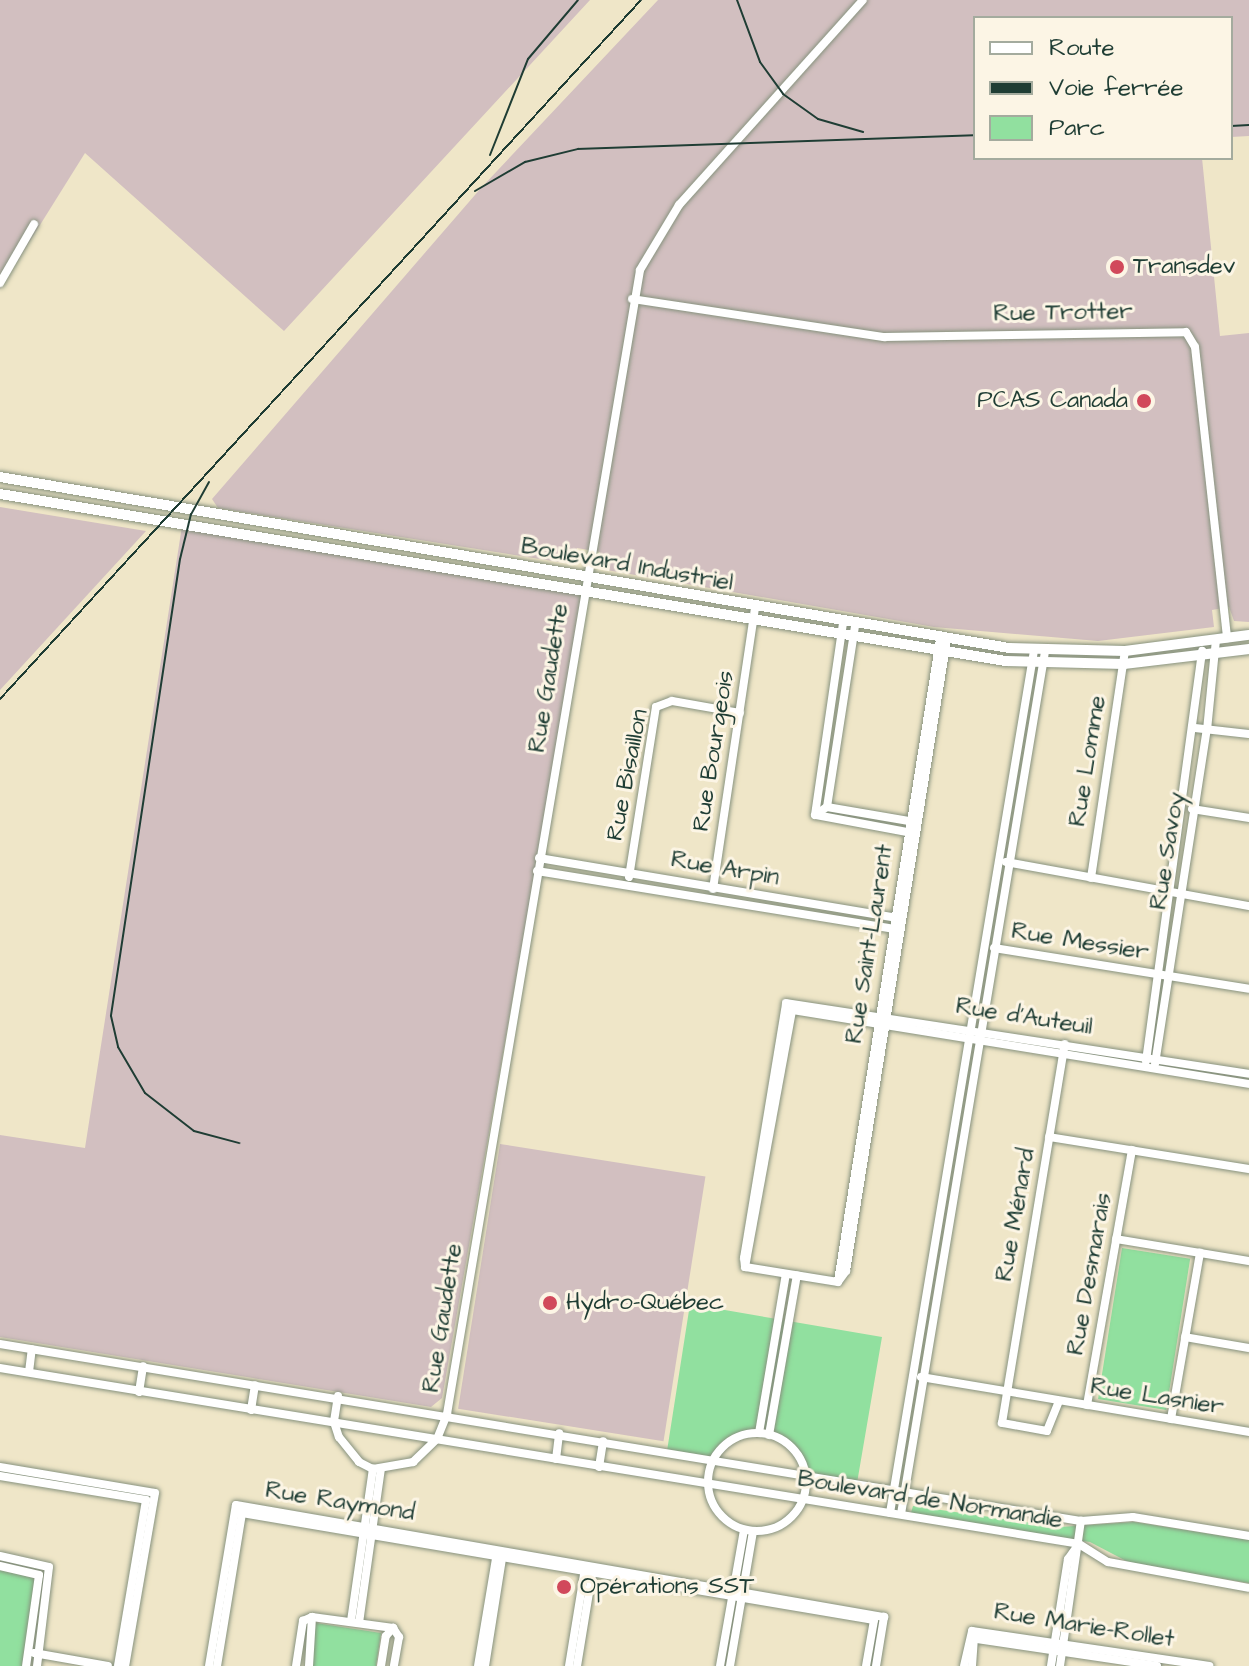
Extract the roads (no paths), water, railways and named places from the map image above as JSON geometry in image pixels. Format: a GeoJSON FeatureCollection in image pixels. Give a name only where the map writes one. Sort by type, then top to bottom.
{"type":"FeatureCollection","features":[{"type":"Feature","properties":{"kind":"street","name":"Rue Gaudette"},"geometry":{"type":"LineString","coordinates":[[437,1439],[447,1414],[632,299],[646,260],[679,205],[863,0]]}},
{"type":"Feature","properties":{"kind":"street"},"geometry":{"type":"LineString","coordinates":[[0,283],[34,224]]}},
{"type":"Feature","properties":{"kind":"street","name":"Rue Trotter"},"geometry":{"type":"LineString","coordinates":[[632,299],[884,337],[1186,332],[1195,347],[1221,639]]}},
{"type":"Feature","properties":{"kind":"street"},"geometry":{"type":"LineString","coordinates":[[3,495],[6,478]]}},
{"type":"Feature","properties":{"kind":"street","name":"Boulevard Industriel"},"geometry":{"type":"LineString","coordinates":[[6,478],[755,609],[942,652],[1038,665],[1124,664],[1249,649]]}},
{"type":"Feature","properties":{"kind":"street"},"geometry":{"type":"LineString","coordinates":[[79,508],[95,494]]}},
{"type":"Feature","properties":{"kind":"street","name":"Boulevard Industriel"},"geometry":{"type":"LineString","coordinates":[[3,495],[753,621],[1040,652],[1125,651],[1249,635]]}},
{"type":"Feature","properties":{"kind":"street"},"geometry":{"type":"LineString","coordinates":[[320,549],[326,533]]}},
{"type":"Feature","properties":{"kind":"street"},"geometry":{"type":"LineString","coordinates":[[414,565],[420,549]]}},
{"type":"Feature","properties":{"kind":"street"},"geometry":{"type":"LineString","coordinates":[[467,574],[472,558]]}},
{"type":"Feature","properties":{"kind":"street","name":"Rue Bourgeois"},"geometry":{"type":"LineString","coordinates":[[711,899],[755,609]]}},
{"type":"Feature","properties":{"kind":"street"},"geometry":{"type":"LineString","coordinates":[[815,815],[827,733],[848,631]]}},
{"type":"Feature","properties":{"kind":"street"},"geometry":{"type":"LineString","coordinates":[[827,807],[848,631]]}},
{"type":"Feature","properties":{"kind":"street","name":"Rue Savoy"},"geometry":{"type":"LineString","coordinates":[[1163,976],[1181,894],[1216,654],[1221,639]]}},
{"type":"Feature","properties":{"kind":"street","name":"Rue Saint-Laurent"},"geometry":{"type":"LineString","coordinates":[[745,1262],[786,1274],[838,1282],[846,1271],[861,1148],[943,640]]}},
{"type":"Feature","properties":{"kind":"street","name":"Rue Savoy"},"geometry":{"type":"LineString","coordinates":[[1150,1063],[1195,728],[1202,642]]}},
{"type":"Feature","properties":{"kind":"street","name":"Rue Lomme"},"geometry":{"type":"LineString","coordinates":[[1091,878],[1125,651]]}},
{"type":"Feature","properties":{"kind":"street"},"geometry":{"type":"LineString","coordinates":[[901,1514],[1025,773],[1040,652]]}},
{"type":"Feature","properties":{"kind":"street"},"geometry":{"type":"LineString","coordinates":[[890,1513],[1014,771],[1038,665]]}},
{"type":"Feature","properties":{"kind":"street","name":"Rue Bisaillon"},"geometry":{"type":"LineString","coordinates":[[628,886],[656,707],[672,701],[740,713]]}},
{"type":"Feature","properties":{"kind":"street"},"geometry":{"type":"LineString","coordinates":[[1195,728],[1249,734]]}},
{"type":"Feature","properties":{"kind":"street"},"geometry":{"type":"LineString","coordinates":[[827,733],[838,735]]}},
{"type":"Feature","properties":{"kind":"street"},"geometry":{"type":"LineString","coordinates":[[1014,771],[1025,773]]}},
{"type":"Feature","properties":{"kind":"street"},"geometry":{"type":"LineString","coordinates":[[815,815],[827,807],[915,823]]}},
{"type":"Feature","properties":{"kind":"street"},"geometry":{"type":"LineString","coordinates":[[1183,807],[1249,818]]}},
{"type":"Feature","properties":{"kind":"street"},"geometry":{"type":"LineString","coordinates":[[815,815],[913,834]]}},
{"type":"Feature","properties":{"kind":"street","name":"Rue Arpin"},"geometry":{"type":"LineString","coordinates":[[539,858],[899,918]]}},
{"type":"Feature","properties":{"kind":"street"},"geometry":{"type":"LineString","coordinates":[[999,861],[1249,906]]}},
{"type":"Feature","properties":{"kind":"street","name":"Rue Arpin"},"geometry":{"type":"LineString","coordinates":[[537,871],[898,929]]}},
{"type":"Feature","properties":{"kind":"street","name":"Rue Messier"},"geometry":{"type":"LineString","coordinates":[[985,947],[1249,989]]}},
{"type":"Feature","properties":{"kind":"street","name":"Rue d'Auteuil"},"geometry":{"type":"LineString","coordinates":[[745,1262],[790,1004],[1150,1063],[1249,1084]]}},
{"type":"Feature","properties":{"kind":"street","name":"Rue Ménard"},"geometry":{"type":"LineString","coordinates":[[1006,1392],[1064,1049]]}},
{"type":"Feature","properties":{"kind":"street","name":"Rue d'Auteuil"},"geometry":{"type":"LineString","coordinates":[[1150,1063],[1249,1074]]}},
{"type":"Feature","properties":{"kind":"street"},"geometry":{"type":"LineString","coordinates":[[956,1119],[967,1121]]}},
{"type":"Feature","properties":{"kind":"street"},"geometry":{"type":"LineString","coordinates":[[1049,1137],[1249,1169]]}},
{"type":"Feature","properties":{"kind":"street","name":"Rue Desmarais"},"geometry":{"type":"LineString","coordinates":[[1087,1405],[1132,1150]]}},
{"type":"Feature","properties":{"kind":"street"},"geometry":{"type":"LineString","coordinates":[[942,1204],[953,1206]]}},
{"type":"Feature","properties":{"kind":"street"},"geometry":{"type":"LineString","coordinates":[[1116,1239],[1249,1261]]}},
{"type":"Feature","properties":{"kind":"street"},"geometry":{"type":"LineString","coordinates":[[1171,1419],[1200,1253]]}},
{"type":"Feature","properties":{"kind":"street"},"geometry":{"type":"LineString","coordinates":[[759,1433],[786,1274]]}},
{"type":"Feature","properties":{"kind":"street"},"geometry":{"type":"LineString","coordinates":[[769,1435],[797,1275]]}},
{"type":"Feature","properties":{"kind":"street"},"geometry":{"type":"LineString","coordinates":[[926,1294],[938,1296]]}},
{"type":"Feature","properties":{"kind":"street"},"geometry":{"type":"LineString","coordinates":[[1185,1337],[1249,1348]]}},
{"type":"Feature","properties":{"kind":"street","name":"Boulevard de Normandie"},"geometry":{"type":"LineString","coordinates":[[0,1344],[338,1396],[1081,1521],[1133,1517],[1249,1536]]}},
{"type":"Feature","properties":{"kind":"street"},"geometry":{"type":"LineString","coordinates":[[29,1372],[32,1349]]}},
{"type":"Feature","properties":{"kind":"street"},"geometry":{"type":"LineString","coordinates":[[139,1392],[143,1366]]}},
{"type":"Feature","properties":{"kind":"street","name":"Boulevard de Normandie"},"geometry":{"type":"LineString","coordinates":[[0,1368],[1079,1544],[1108,1562],[1249,1588]]}},
{"type":"Feature","properties":{"kind":"street","name":"Rue Lasnier"},"geometry":{"type":"LineString","coordinates":[[913,1375],[1249,1432]]}},
{"type":"Feature","properties":{"kind":"street"},"geometry":{"type":"LineString","coordinates":[[251,1410],[255,1385]]}},
{"type":"Feature","properties":{"kind":"street"},"geometry":{"type":"LineString","coordinates":[[767,1385],[778,1387]]}},
{"type":"Feature","properties":{"kind":"street","name":"Rue Lasnier"},"geometry":{"type":"LineString","coordinates":[[1006,1392],[1002,1423],[1047,1431],[1059,1401]]}},
{"type":"Feature","properties":{"kind":"street"},"geometry":{"type":"LineString","coordinates":[[338,1396],[334,1422],[347,1447],[377,1469],[413,1462],[437,1439]]}},
{"type":"Feature","properties":{"kind":"street"},"geometry":{"type":"LineString","coordinates":[[556,1459],[559,1433]]}},
{"type":"Feature","properties":{"kind":"street"},"geometry":{"type":"LineString","coordinates":[[759,1433],[769,1435],[794,1450],[806,1476],[803,1500],[787,1521],[748,1531],[718,1512],[708,1485],[713,1459],[732,1440],[759,1433]]}},
{"type":"Feature","properties":{"kind":"street"},"geometry":{"type":"LineString","coordinates":[[599,1467],[603,1441]]}},
{"type":"Feature","properties":{"kind":"street"},"geometry":{"type":"LineString","coordinates":[[0,1467],[146,1500]]}},
{"type":"Feature","properties":{"kind":"street"},"geometry":{"type":"LineString","coordinates":[[355,1622],[377,1469]]}},
{"type":"Feature","properties":{"kind":"street"},"geometry":{"type":"LineString","coordinates":[[0,1476],[41,1478],[155,1493]]}},
{"type":"Feature","properties":{"kind":"street"},"geometry":{"type":"LineString","coordinates":[[125,1666],[146,1500],[155,1493]]}},
{"type":"Feature","properties":{"kind":"street"},"geometry":{"type":"LineString","coordinates":[[118,1666],[155,1493]]}},
{"type":"Feature","properties":{"kind":"street","name":"Rue Raymond"},"geometry":{"type":"LineString","coordinates":[[236,1505],[368,1531]]}},
{"type":"Feature","properties":{"kind":"street","name":"Rue Raymond"},"geometry":{"type":"LineString","coordinates":[[236,1505],[242,1513],[438,1542],[884,1617]]}},
{"type":"Feature","properties":{"kind":"street","name":"Rue Raymond"},"geometry":{"type":"LineString","coordinates":[[217,1666],[236,1505]]}},
{"type":"Feature","properties":{"kind":"street","name":"Rue Raymond"},"geometry":{"type":"LineString","coordinates":[[209,1666],[242,1513]]}},
{"type":"Feature","properties":{"kind":"street"},"geometry":{"type":"LineString","coordinates":[[1051,1666],[1059,1646],[1081,1521]]}},
{"type":"Feature","properties":{"kind":"street"},"geometry":{"type":"LineString","coordinates":[[730,1666],[748,1531]]}},
{"type":"Feature","properties":{"kind":"street"},"geometry":{"type":"LineString","coordinates":[[485,1666],[486,1639],[500,1553]]}},
{"type":"Feature","properties":{"kind":"street"},"geometry":{"type":"LineString","coordinates":[[0,1556],[49,1567]]}},
{"type":"Feature","properties":{"kind":"street"},"geometry":{"type":"LineString","coordinates":[[0,1566],[39,1575]]}},
{"type":"Feature","properties":{"kind":"street"},"geometry":{"type":"LineString","coordinates":[[49,1567],[39,1575],[27,1660],[108,1666]]}},
{"type":"Feature","properties":{"kind":"street"},"geometry":{"type":"LineString","coordinates":[[37,1661],[49,1567]]}},
{"type":"Feature","properties":{"kind":"street"},"geometry":{"type":"LineString","coordinates":[[577,1666],[576,1651],[589,1568]]}},
{"type":"Feature","properties":{"kind":"street"},"geometry":{"type":"LineString","coordinates":[[720,1666],[738,1592]]}},
{"type":"Feature","properties":{"kind":"street","name":"Rue Raymond"},"geometry":{"type":"LineString","coordinates":[[830,1608],[874,1620]]}},
{"type":"Feature","properties":{"kind":"street"},"geometry":{"type":"LineString","coordinates":[[309,1666],[312,1617]]}},
{"type":"Feature","properties":{"kind":"street"},"geometry":{"type":"LineString","coordinates":[[296,1666],[303,1621],[312,1617],[393,1628],[399,1637],[394,1666]]}},
{"type":"Feature","properties":{"kind":"street"},"geometry":{"type":"LineString","coordinates":[[866,1666],[874,1620],[884,1617],[876,1666]]}},
{"type":"Feature","properties":{"kind":"street"},"geometry":{"type":"LineString","coordinates":[[381,1666],[386,1636],[393,1628]]}},
{"type":"Feature","properties":{"kind":"street","name":"Rue Marie-Rollet"},"geometry":{"type":"LineString","coordinates":[[974,1635],[1209,1666]]}},
{"type":"Feature","properties":{"kind":"street","name":"Rue Marie-Rollet"},"geometry":{"type":"LineString","coordinates":[[964,1666],[974,1635]]}},
{"type":"Feature","properties":{"kind":"street","name":"Rue Marie-Rollet"},"geometry":{"type":"LineString","coordinates":[[972,1666],[974,1635]]}},
{"type":"Feature","properties":{"kind":"street"},"geometry":{"type":"LineString","coordinates":[[478,1666],[486,1639]]}},
{"type":"Feature","properties":{"kind":"street"},"geometry":{"type":"LineString","coordinates":[[1059,1646],[1060,1666]]}},
{"type":"Feature","properties":{"kind":"street","name":"Rue Marie-Rollet"},"geometry":{"type":"LineString","coordinates":[[1059,1646],[1157,1666]]}},
{"type":"Feature","properties":{"kind":"street"},"geometry":{"type":"LineString","coordinates":[[569,1666],[576,1651]]}},
{"type":"Feature","properties":{"kind":"street"},"geometry":{"type":"LineString","coordinates":[[37,1661],[50,1666]]}},
{"type":"Feature","properties":{"kind":"railway"},"geometry":{"type":"LineString","coordinates":[[490,155],[528,59],[578,0]]}},
{"type":"Feature","properties":{"kind":"railway"},"geometry":{"type":"LineString","coordinates":[[0,699],[641,0]]}},
{"type":"Feature","properties":{"kind":"railway"},"geometry":{"type":"LineString","coordinates":[[737,0],[760,62],[783,94],[818,119],[863,132]]}},
{"type":"Feature","properties":{"kind":"railway"},"geometry":{"type":"LineString","coordinates":[[1233,126],[1249,125]]}},
{"type":"Feature","properties":{"kind":"railway"},"geometry":{"type":"LineString","coordinates":[[475,191],[525,162],[578,149],[973,135]]}},
{"type":"Feature","properties":{"kind":"railway"},"geometry":{"type":"LineString","coordinates":[[209,482],[191,514],[180,559],[111,1016],[118,1047],[145,1093],[194,1131],[239,1143]]}},
{"type":"Feature","properties":{"kind":"place","name":"Transdev"},"geometry":{"type":"Point","coordinates":[1117,267]}},
{"type":"Feature","properties":{"kind":"place","name":"PCAS Canada"},"geometry":{"type":"Point","coordinates":[1144,401]}},
{"type":"Feature","properties":{"kind":"place","name":"Hydro-Québec"},"geometry":{"type":"Point","coordinates":[550,1303]}},
{"type":"Feature","properties":{"kind":"place","name":"Opérations SST"},"geometry":{"type":"Point","coordinates":[564,1587]}}]}
